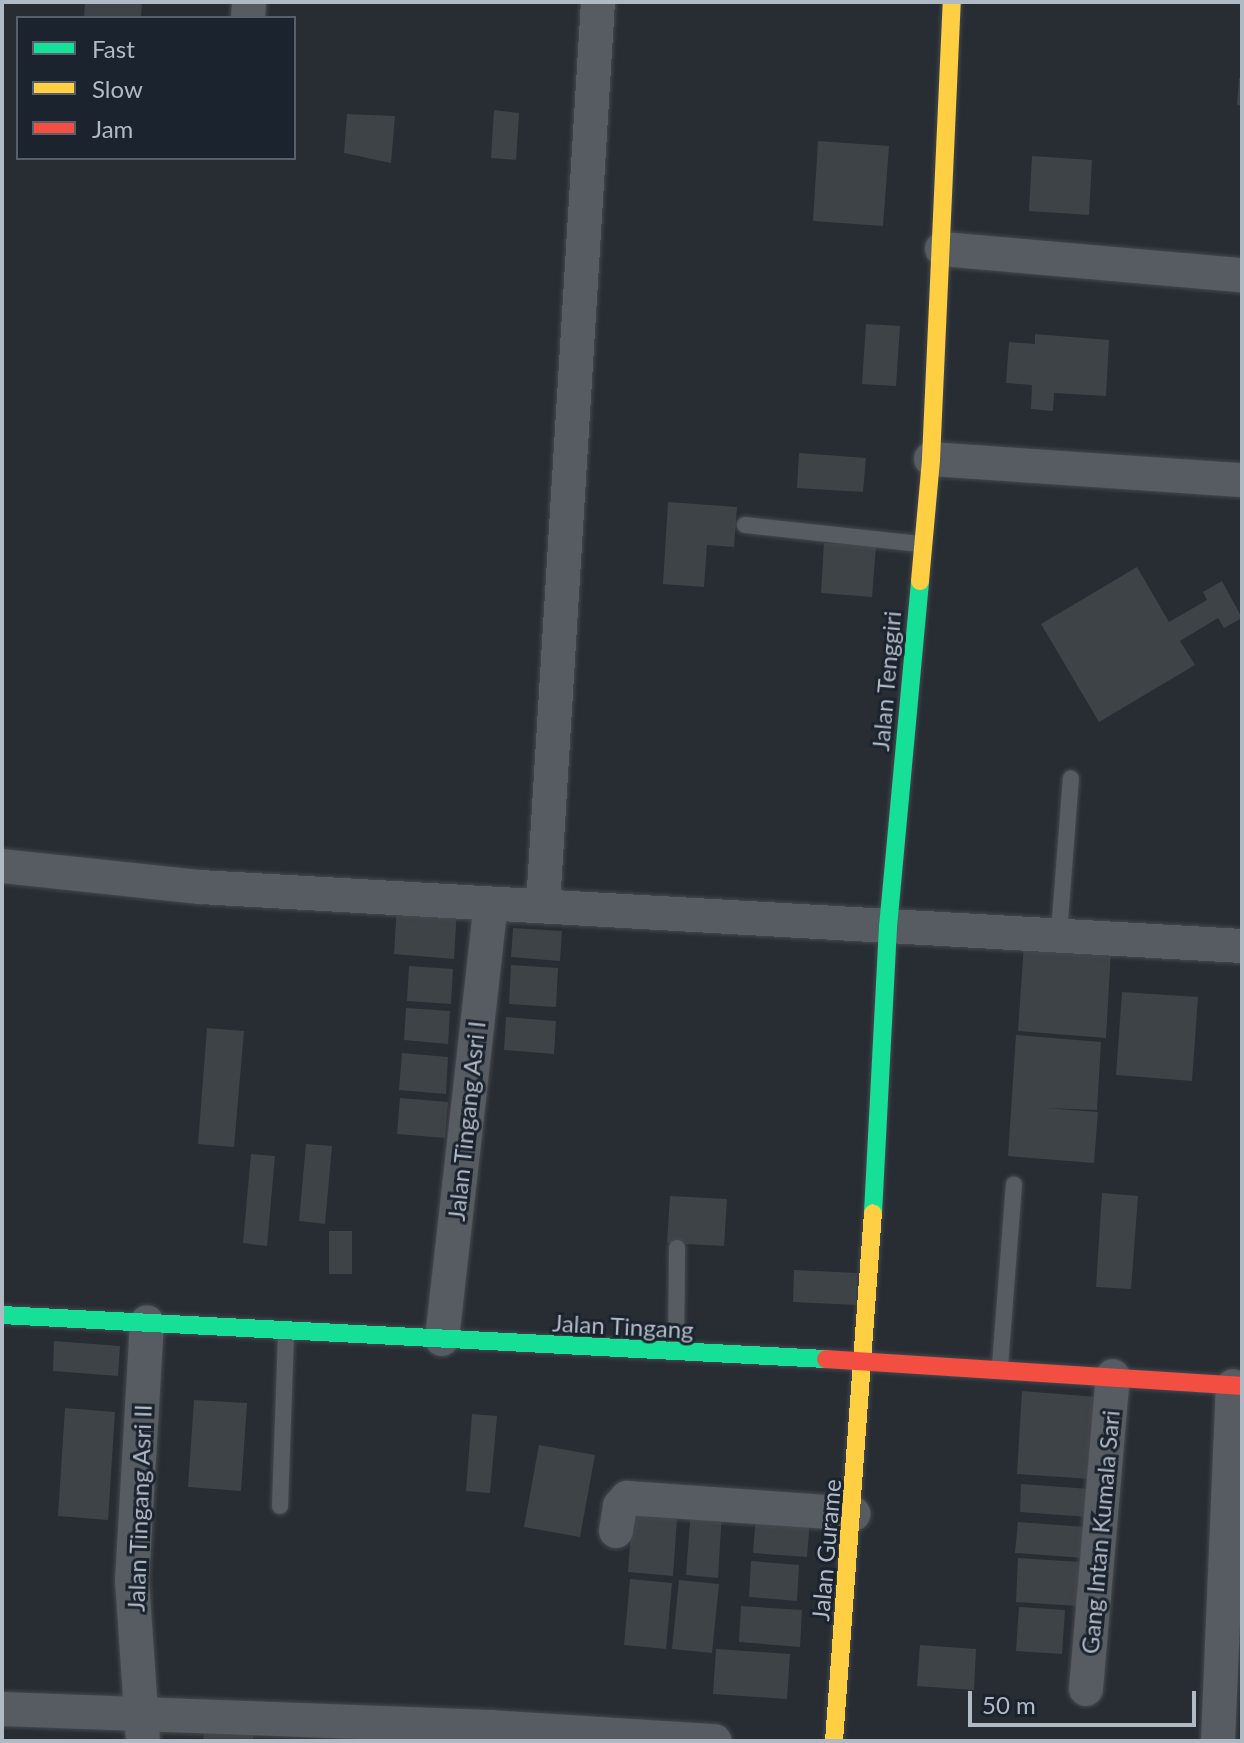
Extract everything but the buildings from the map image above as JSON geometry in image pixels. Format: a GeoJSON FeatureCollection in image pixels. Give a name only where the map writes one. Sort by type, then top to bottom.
{"type":"FeatureCollection","features":[{"type":"Feature","properties":{"kind":"street"},"geometry":{"type":"LineString","coordinates":[[543,906],[598,2]]}},
{"type":"Feature","properties":{"kind":"street","name":"Jalan Tenggiri"},"geometry":{"type":"LineString","coordinates":[[865,1363],[888,927],[931,459],[952,2]]}},
{"type":"Feature","properties":{"kind":"street"},"geometry":{"type":"LineString","coordinates":[[942,249],[1242,275]]}},
{"type":"Feature","properties":{"kind":"street"},"geometry":{"type":"LineString","coordinates":[[931,459],[1242,480]]}},
{"type":"Feature","properties":{"kind":"street"},"geometry":{"type":"LineString","coordinates":[[2,866],[200,887],[888,927],[1059,933],[1242,946]]}},
{"type":"Feature","properties":{"kind":"street","name":"Jalan Tingang Asri I"},"geometry":{"type":"LineString","coordinates":[[442,1339],[491,904]]}},
{"type":"Feature","properties":{"kind":"street","name":"Jalan Tingang"},"geometry":{"type":"LineString","coordinates":[[2,1315],[1000,1368],[1238,1386]]}},
{"type":"Feature","properties":{"kind":"street","name":"Jalan Tingang Asri II"},"geometry":{"type":"LineString","coordinates":[[142,1728],[132,1581],[147,1322]]}},
{"type":"Feature","properties":{"kind":"street","name":"Jalan Gurame"},"geometry":{"type":"LineString","coordinates":[[834,1741],[865,1363]]}},
{"type":"Feature","properties":{"kind":"street","name":"Gang Intan Kumala Sari"},"geometry":{"type":"LineString","coordinates":[[1086,1689],[1113,1376]]}},
{"type":"Feature","properties":{"kind":"street"},"geometry":{"type":"LineString","coordinates":[[1218,1741],[1238,1386]]}},
{"type":"Feature","properties":{"kind":"street"},"geometry":{"type":"LineString","coordinates":[[616,1531],[620,1506],[627,1498],[853,1514]]}},
{"type":"Feature","properties":{"kind":"street"},"geometry":{"type":"LineString","coordinates":[[2,1709],[142,1728],[715,1741]]}},
{"type":"Feature","properties":{"kind":"lane"},"geometry":{"type":"LineString","coordinates":[[745,525],[922,544]]}},
{"type":"Feature","properties":{"kind":"lane"},"geometry":{"type":"LineString","coordinates":[[1059,933],[1071,778]]}},
{"type":"Feature","properties":{"kind":"lane"},"geometry":{"type":"LineString","coordinates":[[1000,1368],[1014,1185]]}},
{"type":"Feature","properties":{"kind":"lane"},"geometry":{"type":"LineString","coordinates":[[676,1353],[677,1248]]}},
{"type":"Feature","properties":{"kind":"lane"},"geometry":{"type":"LineString","coordinates":[[280,1506],[286,1331]]}},
{"type":"Feature","properties":{"kind":"traffic: fast"},"geometry":{"type":"LineString","coordinates":[[873,1213],[888,927],[920,581]]}},
{"type":"Feature","properties":{"kind":"traffic: fast"},"geometry":{"type":"LineString","coordinates":[[2,1315],[826,1359]]}},
{"type":"Feature","properties":{"kind":"traffic: slow"},"geometry":{"type":"LineString","coordinates":[[920,581],[931,459],[952,2]]}},
{"type":"Feature","properties":{"kind":"traffic: slow"},"geometry":{"type":"LineString","coordinates":[[834,1741],[873,1213]]}},
{"type":"Feature","properties":{"kind":"traffic: jam"},"geometry":{"type":"LineString","coordinates":[[826,1359],[1242,1386]]}}]}
